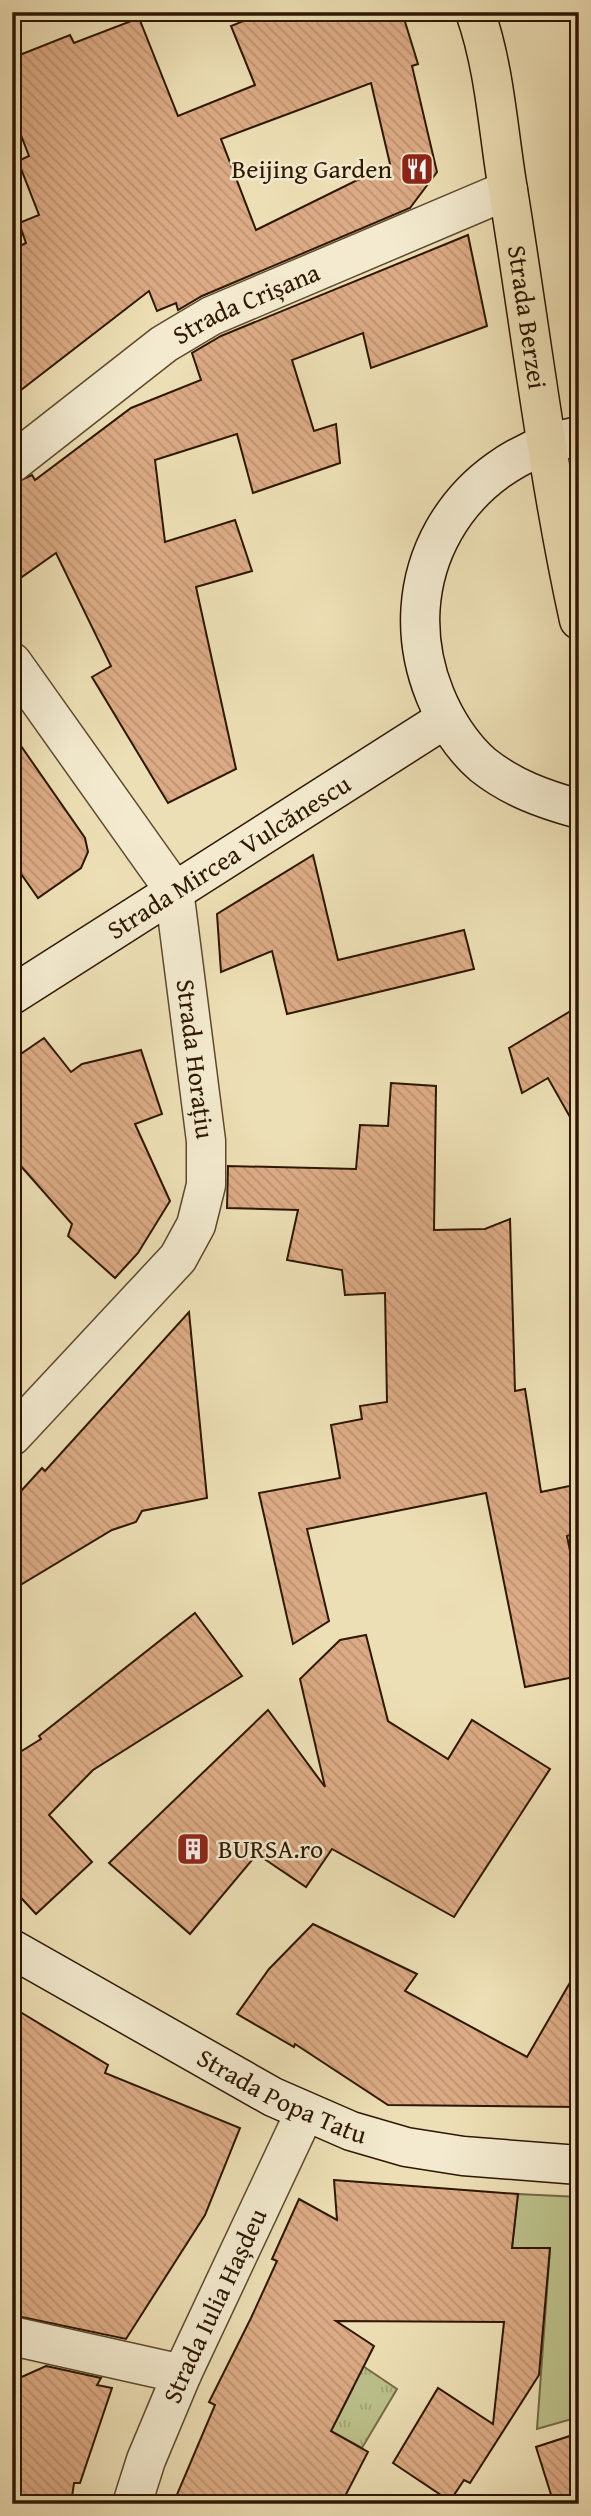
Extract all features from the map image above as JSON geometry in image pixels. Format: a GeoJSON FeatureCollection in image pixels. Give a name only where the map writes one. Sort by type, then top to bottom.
{"type":"FeatureCollection","features":[{"type":"Feature","properties":{"kind":"main road","name":"Strada Berzei"},"geometry":{"type":"LineString","coordinates":[[475,12],[488,63],[534,345],[562,440],[579,620]]}},
{"type":"Feature","properties":{"kind":"street","name":"Strada Crișana"},"geometry":{"type":"LineString","coordinates":[[12,463],[164,344],[211,316],[508,190]]}},
{"type":"Feature","properties":{"kind":"street"},"geometry":{"type":"LineString","coordinates":[[562,440],[500,467],[459,506],[431,555],[419,611],[424,667],[445,719],[482,764],[530,796],[579,809]]}},
{"type":"Feature","properties":{"kind":"street","name":"Strada Horațiu"},"geometry":{"type":"LineString","coordinates":[[12,663],[174,890],[206,1141],[206,1185],[196,1224],[178,1258],[12,1436]]}},
{"type":"Feature","properties":{"kind":"street","name":"Strada Mircea Vulcănescu"},"geometry":{"type":"LineString","coordinates":[[12,995],[445,719]]}},
{"type":"Feature","properties":{"kind":"street","name":"Strada Popa Tatu"},"geometry":{"type":"LineString","coordinates":[[12,1949],[305,2112],[351,2131],[406,2147],[463,2156],[579,2165]]}},
{"type":"Feature","properties":{"kind":"street","name":"Strada Iulia Hașdeu"},"geometry":{"type":"LineString","coordinates":[[132,2504],[146,2460],[181,2374],[305,2112]]}},
{"type":"Feature","properties":{"kind":"street"},"geometry":{"type":"LineString","coordinates":[[12,2336],[181,2374]]}},
{"type":"Feature","properties":{"kind":"green space"},"geometry":{"type":"Polygon","coordinates":[[[518,2194],[579,2197],[579,2417],[537,2429],[550,2249],[512,2248],[518,2194]]]}},
{"type":"Feature","properties":{"kind":"green space"},"geometry":{"type":"Polygon","coordinates":[[[351,2358],[397,2389],[362,2448],[331,2431],[353,2388],[351,2358]]]}},
{"type":"Feature","properties":{"kind":"building"},"geometry":{"type":"Polygon","coordinates":[[[266,12],[402,12],[418,64],[412,66],[437,172],[410,208],[202,296],[178,310],[176,303],[157,311],[149,291],[12,397],[12,250],[26,243],[19,223],[39,215],[18,161],[29,156],[12,112],[12,58],[70,35],[74,43],[139,18],[178,116],[255,85],[231,26],[266,12]],[[371,83],[221,139],[256,230],[390,164],[371,83]]]}},
{"type":"Feature","properties":{"kind":"building"},"geometry":{"type":"Polygon","coordinates":[[[468,235],[487,326],[371,368],[363,333],[292,360],[314,431],[336,424],[340,463],[253,493],[237,434],[155,460],[165,542],[235,520],[252,571],[196,587],[236,769],[168,803],[92,677],[111,666],[56,553],[12,584],[12,484],[32,475],[35,480],[131,408],[201,380],[192,353],[221,336],[468,235]]]}},
{"type":"Feature","properties":{"kind":"building"},"geometry":{"type":"Polygon","coordinates":[[[12,733],[85,838],[88,852],[81,868],[38,898],[12,861],[12,733]]]}},
{"type":"Feature","properties":{"kind":"building"},"geometry":{"type":"Polygon","coordinates":[[[313,855],[338,960],[464,930],[474,969],[287,1014],[272,951],[221,972],[217,914],[313,855]]]}},
{"type":"Feature","properties":{"kind":"building"},"geometry":{"type":"Polygon","coordinates":[[[579,1006],[579,1133],[548,1078],[522,1093],[509,1048],[579,1006]]]}},
{"type":"Feature","properties":{"kind":"building"},"geometry":{"type":"Polygon","coordinates":[[[44,1038],[71,1072],[82,1064],[141,1050],[162,1114],[135,1124],[170,1201],[138,1253],[115,1278],[68,1236],[72,1224],[12,1156],[12,1060],[44,1038]]]}},
{"type":"Feature","properties":{"kind":"building"},"geometry":{"type":"Polygon","coordinates":[[[391,1083],[436,1086],[434,1230],[485,1229],[510,1219],[515,1391],[525,1389],[541,1492],[579,1484],[579,1533],[567,1536],[579,1595],[579,1676],[525,1687],[486,1493],[307,1529],[329,1621],[293,1644],[259,1493],[340,1478],[331,1425],[362,1419],[360,1406],[387,1402],[385,1293],[345,1295],[342,1270],[287,1260],[298,1210],[227,1208],[228,1166],[356,1169],[360,1125],[388,1126],[391,1083]]]}},
{"type":"Feature","properties":{"kind":"building"},"geometry":{"type":"Polygon","coordinates":[[[189,1312],[207,1498],[142,1511],[136,1522],[112,1530],[12,1590],[12,1501],[42,1468],[45,1471],[189,1312]]]}},
{"type":"Feature","properties":{"kind":"building"},"geometry":{"type":"Polygon","coordinates":[[[195,1613],[242,1676],[93,1770],[49,1815],[92,1862],[36,1914],[12,1888],[12,1757],[41,1739],[39,1736],[195,1613]]]}},
{"type":"Feature","properties":{"kind":"building"},"geometry":{"type":"Polygon","coordinates":[[[366,1635],[388,1721],[448,1759],[472,1720],[550,1769],[454,1917],[332,1849],[306,1887],[257,1854],[190,1934],[109,1863],[268,1710],[325,1787],[300,1679],[340,1640],[366,1635]]]}},
{"type":"Feature","properties":{"kind":"building"},"geometry":{"type":"Polygon","coordinates":[[[313,1924],[417,1974],[405,1991],[527,2057],[579,1967],[579,2107],[388,2105],[295,2044],[294,2047],[237,2014],[269,1969],[313,1924]]]}},
{"type":"Feature","properties":{"kind":"building"},"geometry":{"type":"Polygon","coordinates":[[[12,2007],[108,2065],[105,2073],[240,2128],[205,2215],[126,2339],[12,2315],[12,2007]]]}},
{"type":"Feature","properties":{"kind":"building"},"geometry":{"type":"Polygon","coordinates":[[[334,2180],[518,2194],[512,2248],[550,2248],[539,2375],[470,2483],[464,2480],[450,2501],[393,2463],[438,2388],[493,2424],[504,2322],[336,2321],[374,2346],[331,2431],[368,2452],[341,2504],[173,2504],[215,2405],[209,2402],[277,2261],[272,2259],[299,2199],[337,2220],[334,2180]]]}},
{"type":"Feature","properties":{"kind":"building"},"geometry":{"type":"Polygon","coordinates":[[[46,2366],[101,2378],[97,2385],[112,2388],[80,2483],[74,2483],[71,2504],[12,2504],[12,2393],[17,2379],[46,2366]]]}},
{"type":"Feature","properties":{"kind":"building"},"geometry":{"type":"Polygon","coordinates":[[[579,2433],[579,2504],[554,2504],[536,2447],[579,2433]]]}},
{"type":"Feature","properties":{"kind":"place","name":"Beijing Garden"},"geometry":{"type":"Point","coordinates":[417,169]}},
{"type":"Feature","properties":{"kind":"place","name":"BURSA.ro"},"geometry":{"type":"Point","coordinates":[193,1849]}}]}
